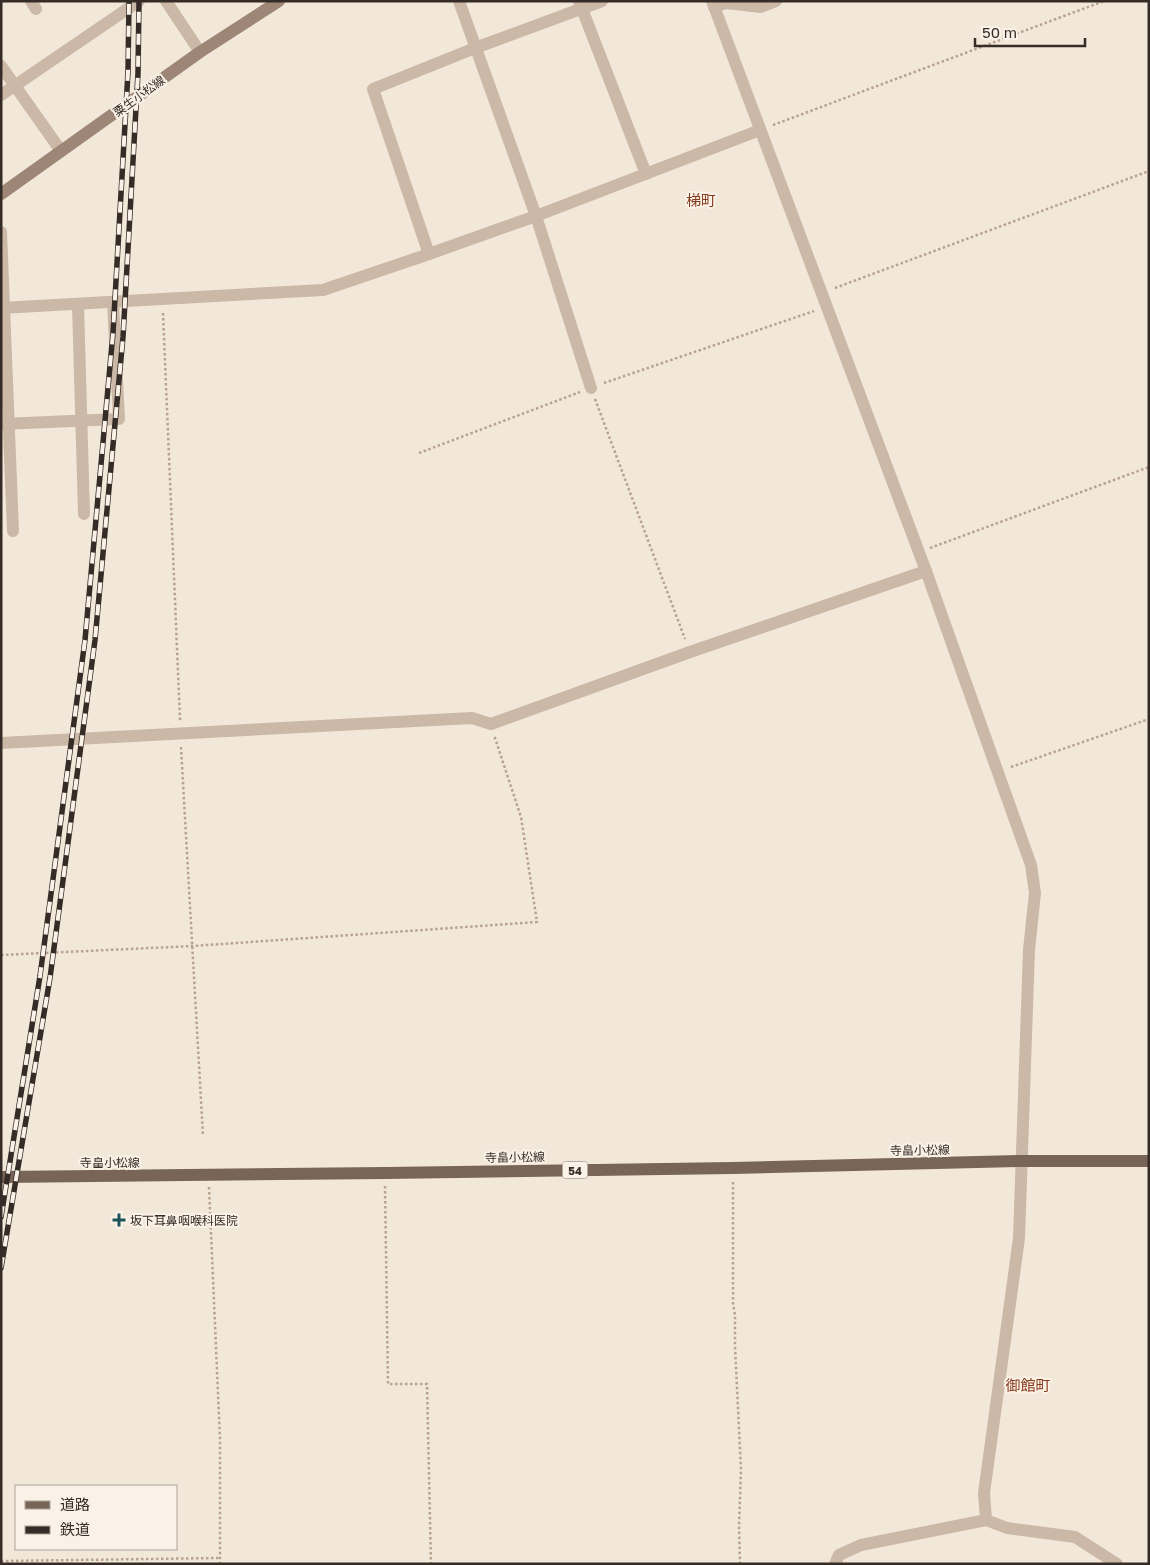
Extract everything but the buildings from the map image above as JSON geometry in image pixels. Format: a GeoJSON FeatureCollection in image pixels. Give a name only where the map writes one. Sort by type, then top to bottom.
{"type":"FeatureCollection","features":[{"type":"Feature","properties":{"kind":"main road","name":"粟生小松線"},"geometry":{"type":"LineString","coordinates":[[1,194],[200,52],[279,1]]}},
{"type":"Feature","properties":{"kind":"main road","name":"寺畠小松線"},"geometry":{"type":"LineString","coordinates":[[1,1177],[733,1168],[1021,1161],[1149,1161]]}},
{"type":"Feature","properties":{"kind":"street"},"geometry":{"type":"LineString","coordinates":[[1,95],[139,1]]}},
{"type":"Feature","properties":{"kind":"street"},"geometry":{"type":"LineString","coordinates":[[166,1],[200,52]]}},
{"type":"Feature","properties":{"kind":"street"},"geometry":{"type":"LineString","coordinates":[[459,1],[536,216],[591,388]]}},
{"type":"Feature","properties":{"kind":"street"},"geometry":{"type":"LineString","coordinates":[[429,254],[373,89],[580,5],[602,1]]}},
{"type":"Feature","properties":{"kind":"street"},"geometry":{"type":"LineString","coordinates":[[776,1],[761,7],[726,3],[713,4],[926,571],[1030,865],[1035,893],[1029,950],[1019,1238],[984,1493],[986,1520]]}},
{"type":"Feature","properties":{"kind":"street"},"geometry":{"type":"LineString","coordinates":[[580,5],[646,174]]}},
{"type":"Feature","properties":{"kind":"street"},"geometry":{"type":"LineString","coordinates":[[1,66],[61,151]]}},
{"type":"Feature","properties":{"kind":"street"},"geometry":{"type":"LineString","coordinates":[[3,308],[323,290],[536,216],[760,130]]}},
{"type":"Feature","properties":{"kind":"street"},"geometry":{"type":"LineString","coordinates":[[1,232],[5,424],[13,531]]}},
{"type":"Feature","properties":{"kind":"street"},"geometry":{"type":"LineString","coordinates":[[5,424],[119,419],[113,302]]}},
{"type":"Feature","properties":{"kind":"street"},"geometry":{"type":"LineString","coordinates":[[78,304],[84,514]]}},
{"type":"Feature","properties":{"kind":"street"},"geometry":{"type":"LineString","coordinates":[[1,743],[472,718],[491,724],[690,652],[926,571]]}},
{"type":"Feature","properties":{"kind":"street"},"geometry":{"type":"LineString","coordinates":[[836,1564],[839,1554],[861,1545],[986,1520],[1006,1528],[1075,1537],[1117,1564]]}},
{"type":"Feature","properties":{"kind":"path"},"geometry":{"type":"LineString","coordinates":[[760,130],[1104,1]]}},
{"type":"Feature","properties":{"kind":"path"},"geometry":{"type":"LineString","coordinates":[[822,293],[1149,171]]}},
{"type":"Feature","properties":{"kind":"path"},"geometry":{"type":"LineString","coordinates":[[162,299],[180,732],[194,946],[203,1136]]}},
{"type":"Feature","properties":{"kind":"path"},"geometry":{"type":"LineString","coordinates":[[419,453],[591,388],[827,307]]}},
{"type":"Feature","properties":{"kind":"path"},"geometry":{"type":"LineString","coordinates":[[591,388],[690,652]]}},
{"type":"Feature","properties":{"kind":"path"},"geometry":{"type":"LineString","coordinates":[[918,552],[1149,467]]}},
{"type":"Feature","properties":{"kind":"path"},"geometry":{"type":"LineString","coordinates":[[997,772],[1149,719]]}},
{"type":"Feature","properties":{"kind":"path"},"geometry":{"type":"LineString","coordinates":[[1,955],[194,946],[537,922],[521,817],[491,724]]}},
{"type":"Feature","properties":{"kind":"path"},"geometry":{"type":"LineString","coordinates":[[733,1168],[733,1303],[741,1470],[740,1564]]}},
{"type":"Feature","properties":{"kind":"path"},"geometry":{"type":"LineString","coordinates":[[385,1173],[388,1384],[426,1384],[431,1564]]}},
{"type":"Feature","properties":{"kind":"path"},"geometry":{"type":"LineString","coordinates":[[208,1175],[220,1439],[220,1564]]}},
{"type":"Feature","properties":{"kind":"path"},"geometry":{"type":"LineString","coordinates":[[1,1561],[220,1558]]}},
{"type":"Feature","properties":{"kind":"railway"},"geometry":{"type":"LineString","coordinates":[[1,1217],[40,976],[85,640],[113,333],[128,72],[129,1]]}},
{"type":"Feature","properties":{"kind":"railway"},"geometry":{"type":"LineString","coordinates":[[1,1268],[50,978],[95,640],[123,337],[138,73],[139,1]]}},
{"type":"Feature","properties":{"kind":"place","name":"坂下耳鼻咽喉科医院"},"geometry":{"type":"Point","coordinates":[119,1220]}},
{"type":"Feature","properties":{"kind":"district","name":"梯町"},"geometry":{"type":"Point","coordinates":[701,200]}},
{"type":"Feature","properties":{"kind":"district","name":"御館町"},"geometry":{"type":"Point","coordinates":[1028,1385]}}]}
